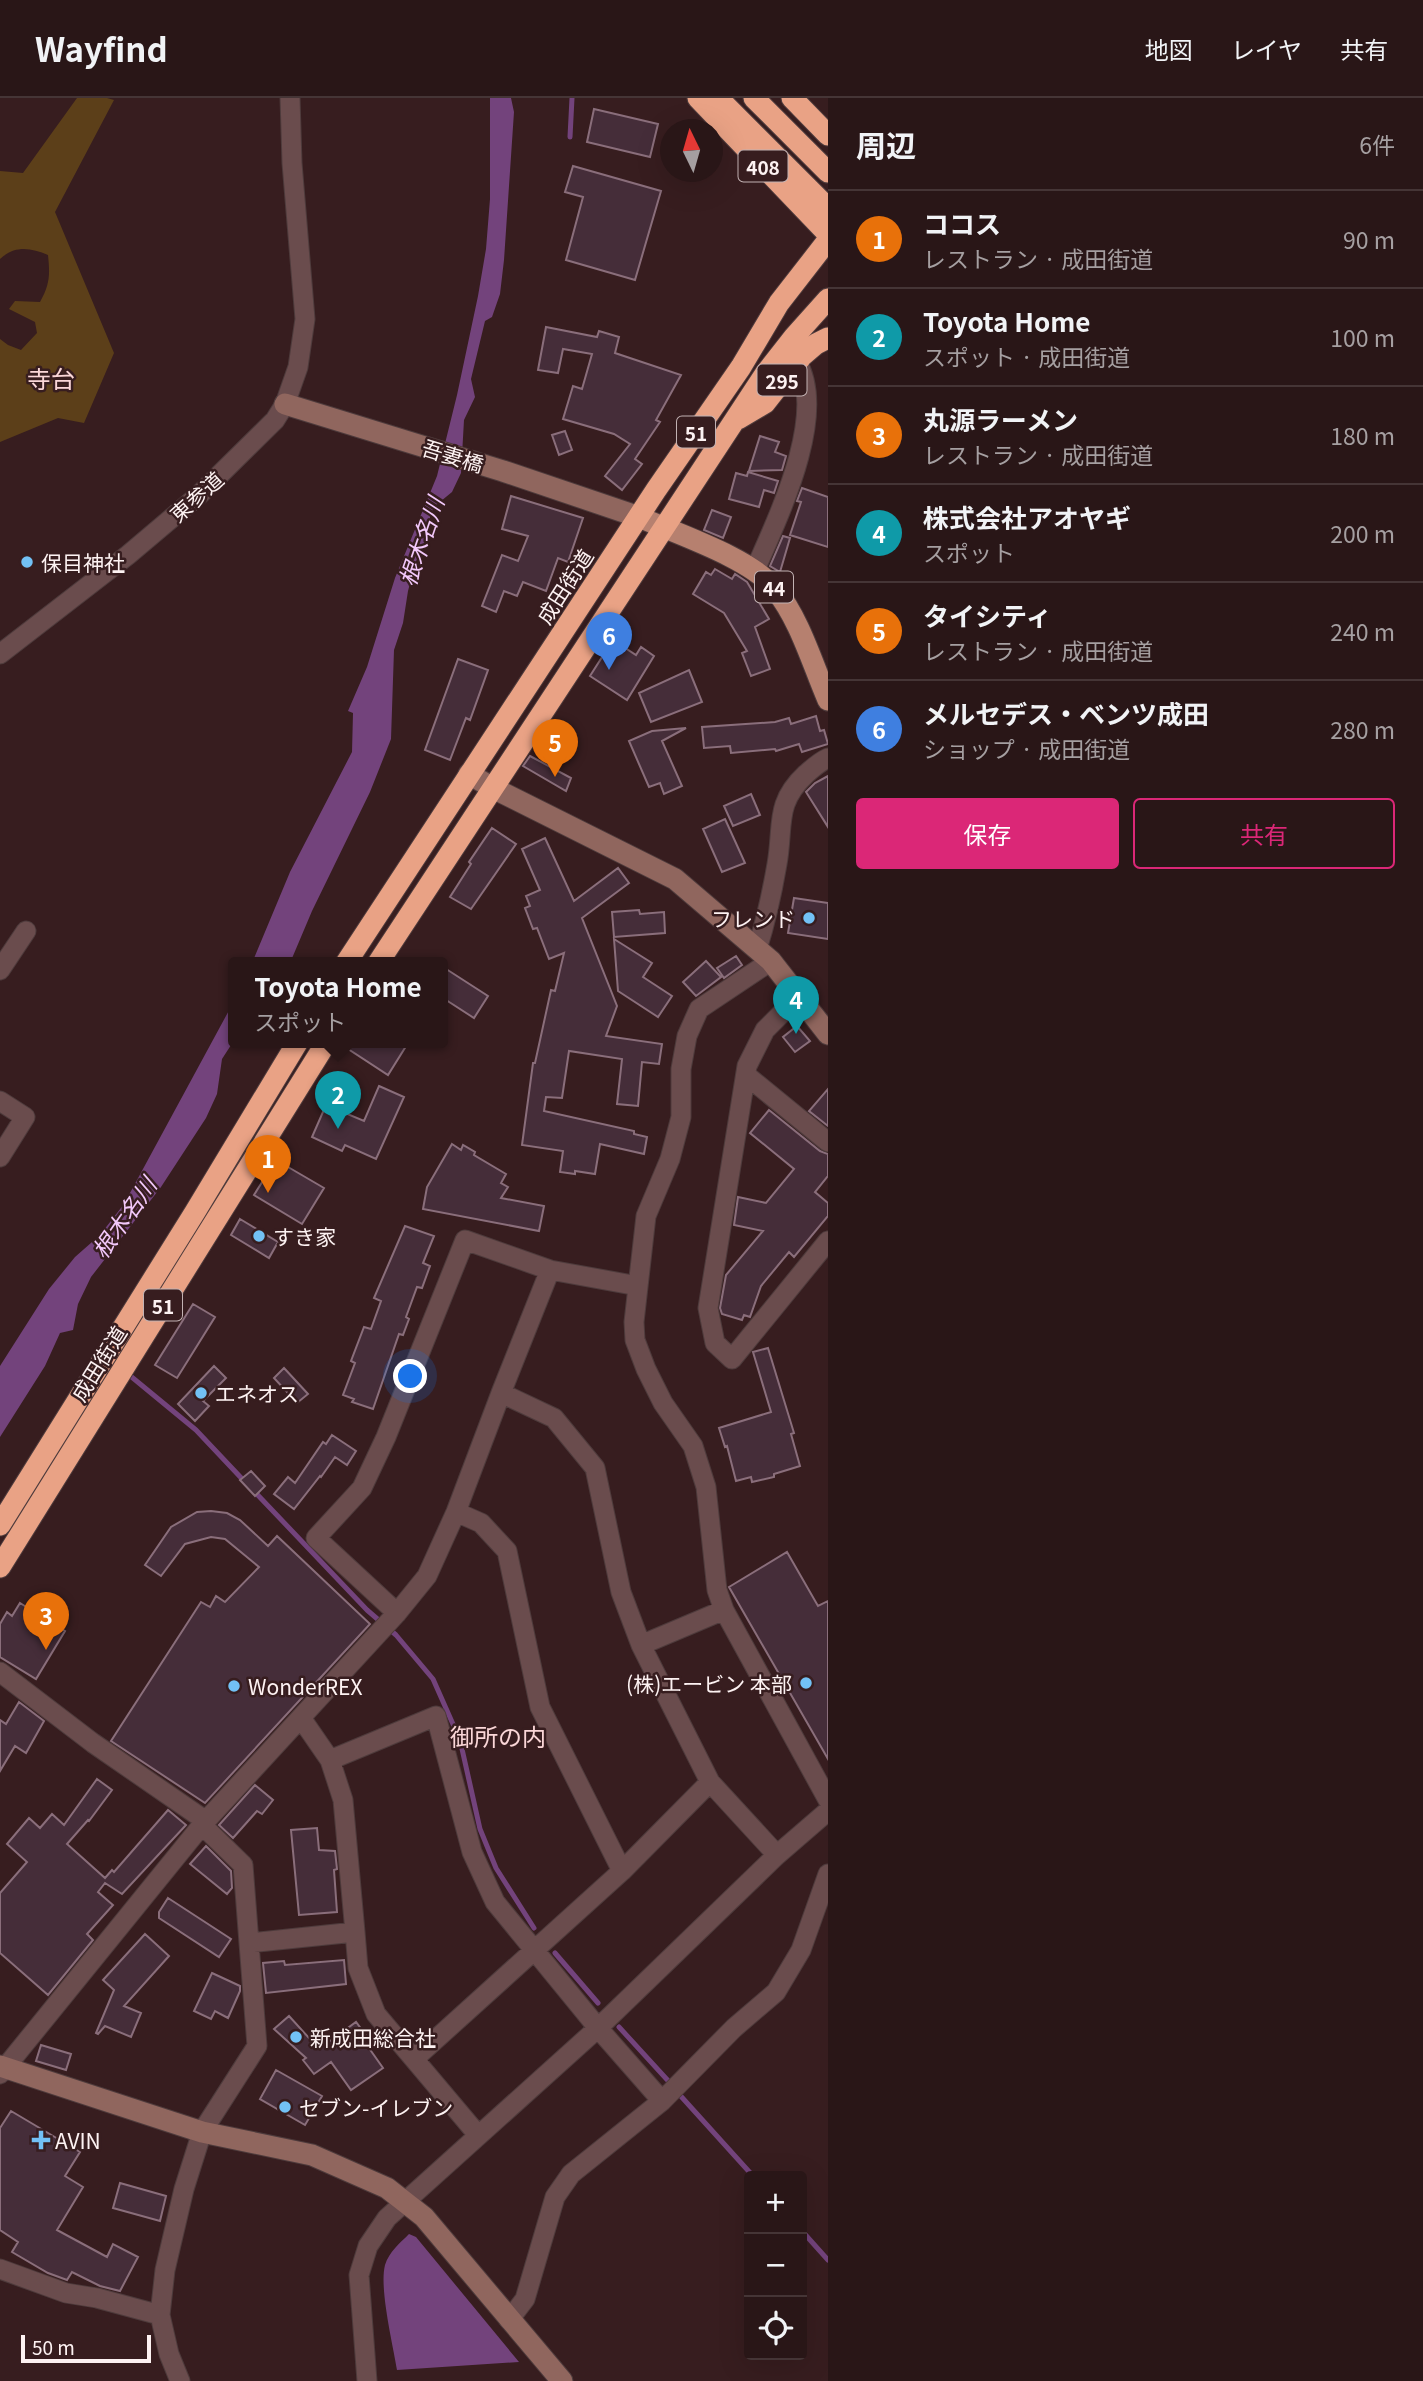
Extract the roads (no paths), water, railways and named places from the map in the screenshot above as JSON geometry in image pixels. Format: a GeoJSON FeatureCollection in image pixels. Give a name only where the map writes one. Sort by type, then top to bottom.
{"type":"FeatureCollection","features":[{"type":"Feature","properties":{"kind":"highway","name":"408"},"geometry":{"type":"LineString","coordinates":[[698,98],[828,234]]}},
{"type":"Feature","properties":{"kind":"highway"},"geometry":{"type":"LineString","coordinates":[[718,98],[828,208]]}},
{"type":"Feature","properties":{"kind":"highway","name":"408"},"geometry":{"type":"LineString","coordinates":[[754,98],[828,172]]}},
{"type":"Feature","properties":{"kind":"highway"},"geometry":{"type":"LineString","coordinates":[[792,98],[828,135]]}},
{"type":"Feature","properties":{"kind":"highway"},"geometry":{"type":"LineString","coordinates":[[810,98],[828,117]]}},
{"type":"Feature","properties":{"kind":"highway","name":"成田街道"},"geometry":{"type":"LineString","coordinates":[[350,957],[639,517],[741,367],[779,303],[828,240]]}},
{"type":"Feature","properties":{"kind":"highway","name":"51"},"geometry":{"type":"LineString","coordinates":[[383,957],[765,374],[828,299]]}},
{"type":"Feature","properties":{"kind":"highway","name":"295"},"geometry":{"type":"LineString","coordinates":[[735,421],[765,403],[797,362],[816,344],[828,338]]}},
{"type":"Feature","properties":{"kind":"highway","name":"成田街道"},"geometry":{"type":"LineString","coordinates":[[0,1525],[294,1048]]}},
{"type":"Feature","properties":{"kind":"highway","name":"成田街道"},"geometry":{"type":"LineString","coordinates":[[0,1567],[323,1048]]}},
{"type":"Feature","properties":{"kind":"main road","name":"44"},"geometry":{"type":"LineString","coordinates":[[639,517],[737,559],[774,587],[790,609],[828,700]]}},
{"type":"Feature","properties":{"kind":"street","name":"東参道"},"geometry":{"type":"LineString","coordinates":[[0,654],[128,555],[199,495],[275,420],[285,404],[298,367],[304,319],[292,163],[290,98]]}},
{"type":"Feature","properties":{"kind":"street"},"geometry":{"type":"LineString","coordinates":[[755,570],[797,471],[811,425],[806,373],[797,362]]}},
{"type":"Feature","properties":{"kind":"street","name":"吾妻橋"},"geometry":{"type":"LineString","coordinates":[[285,404],[404,439],[639,517]]}},
{"type":"Feature","properties":{"kind":"street"},"geometry":{"type":"LineString","coordinates":[[828,758],[820,761],[792,788],[781,813],[779,853],[764,955],[699,1009],[687,1036],[681,1069],[681,1117],[670,1159],[646,1216],[634,1322],[635,1340],[646,1368],[663,1404],[693,1446],[706,1487],[717,1590],[724,1610],[828,1800]]}},
{"type":"Feature","properties":{"kind":"street"},"geometry":{"type":"LineString","coordinates":[[469,774],[676,879],[764,955],[828,1034]]}},
{"type":"Feature","properties":{"kind":"street"},"geometry":{"type":"LineString","coordinates":[[0,970],[26,931]]}},
{"type":"Feature","properties":{"kind":"street"},"geometry":{"type":"LineString","coordinates":[[799,997],[765,1030],[747,1066],[708,1308],[715,1343],[732,1359],[828,1241]]}},
{"type":"Feature","properties":{"kind":"street"},"geometry":{"type":"LineString","coordinates":[[746,1075],[828,1142]]}},
{"type":"Feature","properties":{"kind":"street"},"geometry":{"type":"LineString","coordinates":[[0,1101],[26,1116],[0,1157]]}},
{"type":"Feature","properties":{"kind":"street"},"geometry":{"type":"LineString","coordinates":[[395,1615],[316,1538],[362,1488],[386,1437],[466,1240],[550,1270],[638,1286]]}},
{"type":"Feature","properties":{"kind":"street"},"geometry":{"type":"LineString","coordinates":[[550,1270],[456,1512],[427,1576],[395,1615],[204,1823],[2,2069],[202,2132],[312,2155],[387,2188],[424,2217],[562,2381]]}},
{"type":"Feature","properties":{"kind":"street"},"geometry":{"type":"LineString","coordinates":[[501,1393],[554,1418],[595,1468],[621,1592],[641,1645],[710,1782],[777,1855]]}},
{"type":"Feature","properties":{"kind":"street"},"geometry":{"type":"LineString","coordinates":[[456,1512],[481,1523],[507,1551],[540,1707],[622,1871]]}},
{"type":"Feature","properties":{"kind":"street"},"geometry":{"type":"LineString","coordinates":[[641,1645],[724,1610]]}},
{"type":"Feature","properties":{"kind":"street"},"geometry":{"type":"LineString","coordinates":[[0,1672],[204,1823],[243,1865],[257,2046],[202,2132],[184,2189],[169,2256],[160,2315],[169,2354],[180,2381]]}},
{"type":"Feature","properties":{"kind":"street"},"geometry":{"type":"LineString","coordinates":[[330,1759],[436,1716],[472,1852],[495,1902],[598,2028],[664,2099]]}},
{"type":"Feature","properties":{"kind":"street"},"geometry":{"type":"LineString","coordinates":[[301,1718],[330,1759],[342,1800],[358,1968],[376,2014],[478,2135]]}},
{"type":"Feature","properties":{"kind":"street"},"geometry":{"type":"LineString","coordinates":[[414,2059],[622,1871],[710,1782]]}},
{"type":"Feature","properties":{"kind":"street"},"geometry":{"type":"LineString","coordinates":[[367,2381],[359,2276],[368,2246],[387,2218],[598,2028],[777,1855],[828,1811]]}},
{"type":"Feature","properties":{"kind":"street"},"geometry":{"type":"LineString","coordinates":[[509,2320],[525,2299],[555,2197],[571,2174],[664,2099],[734,2028],[776,1992],[801,1950],[828,1874]]}},
{"type":"Feature","properties":{"kind":"street"},"geometry":{"type":"LineString","coordinates":[[249,1943],[355,1933]]}},
{"type":"Feature","properties":{"kind":"street"},"geometry":{"type":"LineString","coordinates":[[0,2269],[66,2293],[97,2298],[160,2315]]}},
{"type":"Feature","properties":{"kind":"water","name":"根木名川"},"geometry":{"type":"Polygon","coordinates":[[[490,98],[511,98],[514,112],[500,294],[492,317],[485,321],[471,379],[475,397],[464,420],[461,473],[452,492],[435,506],[430,515],[430,541],[416,561],[408,591],[403,623],[394,650],[391,739],[370,792],[293,957],[255,957],[290,872],[352,752],[353,713],[348,711],[367,667],[395,578],[437,476],[478,296],[486,249],[490,199],[490,98]]]}},
{"type":"Feature","properties":{"kind":"water","name":"根木名川"},"geometry":{"type":"Polygon","coordinates":[[[228,1012],[229,1048],[222,1059],[217,1094],[206,1118],[161,1187],[91,1277],[78,1304],[73,1330],[60,1333],[45,1366],[0,1437],[0,1366],[49,1289],[75,1257],[100,1235],[124,1204],[228,1012]]]}},
{"type":"Feature","properties":{"kind":"water"},"geometry":{"type":"Polygon","coordinates":[[[409,2234],[416,2237],[519,2362],[397,2370],[385,2302],[384,2275],[389,2256],[409,2234]]]}},
{"type":"Feature","properties":{"kind":"waterway"},"geometry":{"type":"LineString","coordinates":[[570,137],[572,98]]}},
{"type":"Feature","properties":{"kind":"waterway"},"geometry":{"type":"LineString","coordinates":[[128,1374],[196,1430],[246,1483]]}},
{"type":"Feature","properties":{"kind":"waterway"},"geometry":{"type":"LineString","coordinates":[[253,1490],[367,1610],[396,1635],[433,1679],[460,1740],[480,1829],[496,1868],[534,1928]]}},
{"type":"Feature","properties":{"kind":"waterway"},"geometry":{"type":"LineString","coordinates":[[555,1953],[598,2003]]}},
{"type":"Feature","properties":{"kind":"waterway"},"geometry":{"type":"LineString","coordinates":[[619,2027],[672,2085]]}},
{"type":"Feature","properties":{"kind":"waterway"},"geometry":{"type":"LineString","coordinates":[[678,2093],[748,2171]]}},
{"type":"Feature","properties":{"kind":"waterway"},"geometry":{"type":"LineString","coordinates":[[805,2234],[828,2260]]}},
{"type":"Feature","properties":{"kind":"place","name":"保目神社"},"geometry":{"type":"Point","coordinates":[27,562]}},
{"type":"Feature","properties":{"kind":"place","name":"メルセデス・ベンツ成田"},"geometry":{"type":"Point","coordinates":[609,670]}},
{"type":"Feature","properties":{"kind":"place","name":"タイシティ"},"geometry":{"type":"Point","coordinates":[555,777]}},
{"type":"Feature","properties":{"kind":"place","name":"フレンド"},"geometry":{"type":"Point","coordinates":[809,918]}},
{"type":"Feature","properties":{"kind":"place","name":"株式会社アオヤギ"},"geometry":{"type":"Point","coordinates":[796,1034]}},
{"type":"Feature","properties":{"kind":"place","name":"Toyota Home"},"geometry":{"type":"Point","coordinates":[338,1129]}},
{"type":"Feature","properties":{"kind":"place","name":"ココス"},"geometry":{"type":"Point","coordinates":[268,1193]}},
{"type":"Feature","properties":{"kind":"place","name":"すき家"},"geometry":{"type":"Point","coordinates":[259,1236]}},
{"type":"Feature","properties":{"kind":"place","name":"エネオス"},"geometry":{"type":"Point","coordinates":[201,1393]}},
{"type":"Feature","properties":{"kind":"place","name":"丸源ラーメン"},"geometry":{"type":"Point","coordinates":[46,1650]}},
{"type":"Feature","properties":{"kind":"place","name":"(株)エービン 本部"},"geometry":{"type":"Point","coordinates":[806,1683]}},
{"type":"Feature","properties":{"kind":"place","name":"WonderREX"},"geometry":{"type":"Point","coordinates":[234,1686]}},
{"type":"Feature","properties":{"kind":"place","name":"新成田総合社"},"geometry":{"type":"Point","coordinates":[296,2037]}},
{"type":"Feature","properties":{"kind":"place","name":"セブン-イレブン"},"geometry":{"type":"Point","coordinates":[285,2107]}},
{"type":"Feature","properties":{"kind":"place","name":"AVIN"},"geometry":{"type":"Point","coordinates":[41,2140]}},
{"type":"Feature","properties":{"kind":"district","name":"寺台"},"geometry":{"type":"Point","coordinates":[51,377]}},
{"type":"Feature","properties":{"kind":"district","name":"御所の内"},"geometry":{"type":"Point","coordinates":[498,1735]}}]}
